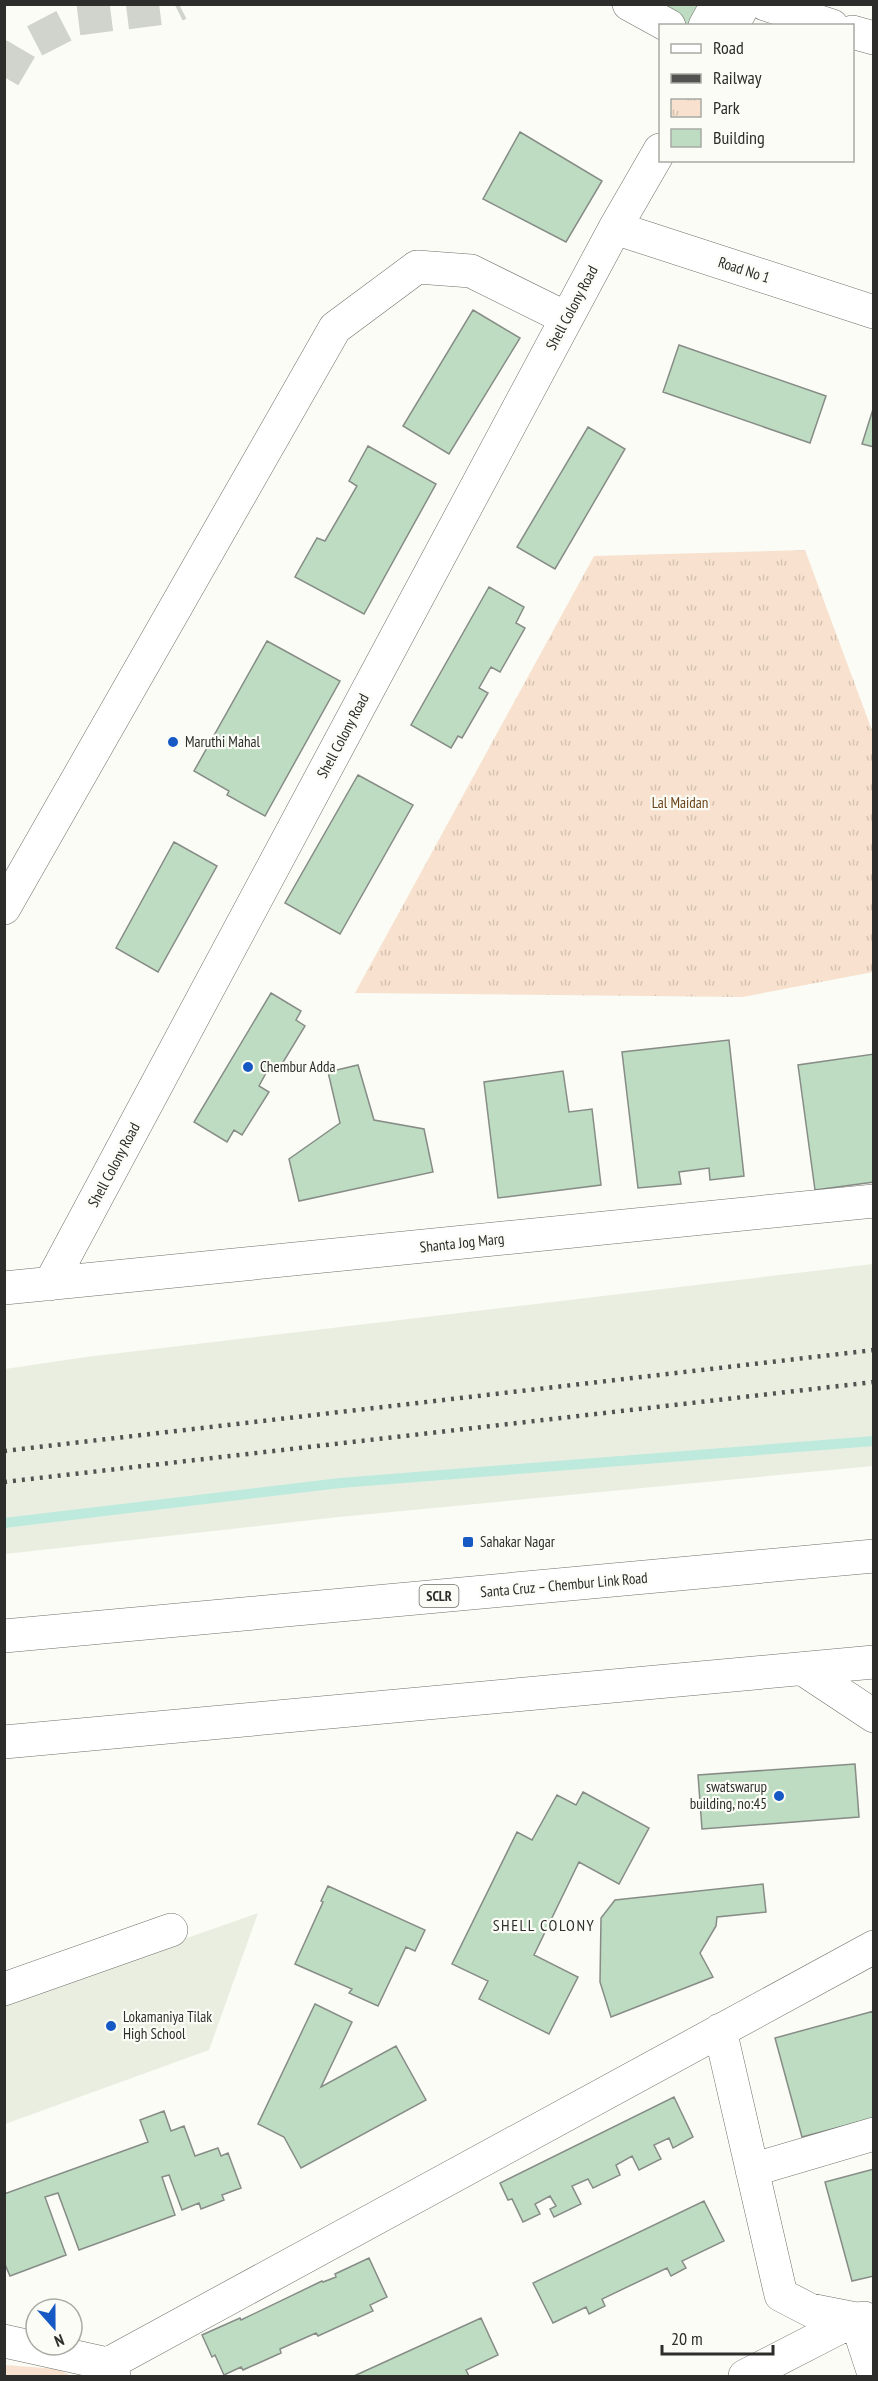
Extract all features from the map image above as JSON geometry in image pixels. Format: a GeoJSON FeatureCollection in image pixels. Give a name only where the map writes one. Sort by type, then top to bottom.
{"type":"FeatureCollection","features":[{"type":"Feature","properties":{"kind":"main road"},"geometry":{"type":"LineString","coordinates":[[629,4],[665,24]]}},
{"type":"Feature","properties":{"kind":"main road"},"geometry":{"type":"LineString","coordinates":[[706,24],[717,4]]}},
{"type":"Feature","properties":{"kind":"main road"},"geometry":{"type":"LineString","coordinates":[[733,24],[744,4]]}},
{"type":"Feature","properties":{"kind":"main road"},"geometry":{"type":"LineString","coordinates":[[765,4],[826,24]]}},
{"type":"Feature","properties":{"kind":"main road"},"geometry":{"type":"LineString","coordinates":[[854,33],[873,38]]}},
{"type":"Feature","properties":{"kind":"main road","name":"Shell Colony Road"},"geometry":{"type":"LineString","coordinates":[[50,1284],[615,228],[659,152]]}},
{"type":"Feature","properties":{"kind":"main road","name":"Road No 1"},"geometry":{"type":"LineString","coordinates":[[615,228],[873,312]]}},
{"type":"Feature","properties":{"kind":"main road"},"geometry":{"type":"LineString","coordinates":[[4,908],[335,328],[417,267],[471,271],[567,318]]}},
{"type":"Feature","properties":{"kind":"main road","name":"Shanta Jog Marg"},"geometry":{"type":"LineString","coordinates":[[50,1284],[873,1201]]}},
{"type":"Feature","properties":{"kind":"main road"},"geometry":{"type":"LineString","coordinates":[[4,1288],[50,1284]]}},
{"type":"Feature","properties":{"kind":"main road","name":"Santa Cruz – Chembur Link Road"},"geometry":{"type":"LineString","coordinates":[[4,1636],[873,1556]]}},
{"type":"Feature","properties":{"kind":"main road"},"geometry":{"type":"LineString","coordinates":[[4,1742],[873,1662]]}},
{"type":"Feature","properties":{"kind":"main road"},"geometry":{"type":"LineString","coordinates":[[803,1669],[873,1716]]}},
{"type":"Feature","properties":{"kind":"main road"},"geometry":{"type":"LineString","coordinates":[[4,1989],[171,1930]]}},
{"type":"Feature","properties":{"kind":"main road"},"geometry":{"type":"LineString","coordinates":[[4,2341],[111,2370],[873,1947]]}},
{"type":"Feature","properties":{"kind":"main road"},"geometry":{"type":"LineString","coordinates":[[720,2030],[781,2295],[810,2310],[864,2318]]}},
{"type":"Feature","properties":{"kind":"main road"},"geometry":{"type":"LineString","coordinates":[[754,2177],[873,2134]]}},
{"type":"Feature","properties":{"kind":"main road"},"geometry":{"type":"LineString","coordinates":[[754,2177],[873,2149]]}},
{"type":"Feature","properties":{"kind":"main road"},"geometry":{"type":"LineString","coordinates":[[864,2318],[873,2374]]}},
{"type":"Feature","properties":{"kind":"main road"},"geometry":{"type":"LineString","coordinates":[[745,2376],[864,2318]]}},
{"type":"Feature","properties":{"kind":"shaded area"},"geometry":{"type":"Polygon","coordinates":[[[873,1264],[873,1466],[339,1517],[5,1554],[5,1369],[86,1357],[873,1264]]]}},
{"type":"Feature","properties":{"kind":"shaded area","name":"Lokamaniya Tilak High School"},"geometry":{"type":"Polygon","coordinates":[[[258,1913],[209,2050],[5,2124],[5,2002],[258,1913]]]}},
{"type":"Feature","properties":{"kind":"green space","name":"Lal Maidan"},"geometry":{"type":"Polygon","coordinates":[[[805,550],[873,733],[873,972],[743,997],[355,993],[594,556],[805,550]]]}},
{"type":"Feature","properties":{"kind":"green space"},"geometry":{"type":"Polygon","coordinates":[[[4,2365],[58,2369],[71,2376],[5,2376],[4,2365]]]}},
{"type":"Feature","properties":{"kind":"building"},"geometry":{"type":"Polygon","coordinates":[[[669,4],[706,4],[691,24],[685,24],[665,13],[669,4]]]}},
{"type":"Feature","properties":{"kind":"building"},"geometry":{"type":"Polygon","coordinates":[[[520,132],[602,181],[566,242],[483,199],[520,132]]]}},
{"type":"Feature","properties":{"kind":"building"},"geometry":{"type":"Polygon","coordinates":[[[473,310],[520,338],[449,454],[403,426],[473,310]]]}},
{"type":"Feature","properties":{"kind":"building"},"geometry":{"type":"Polygon","coordinates":[[[679,345],[826,396],[810,443],[663,392],[679,345]]]}},
{"type":"Feature","properties":{"kind":"building"},"geometry":{"type":"Polygon","coordinates":[[[874,406],[874,447],[862,444],[874,406]]]}},
{"type":"Feature","properties":{"kind":"building"},"geometry":{"type":"Polygon","coordinates":[[[588,427],[625,449],[555,569],[517,547],[588,427]]]}},
{"type":"Feature","properties":{"kind":"building"},"geometry":{"type":"Polygon","coordinates":[[[368,446],[436,484],[364,614],[295,577],[317,538],[325,541],[357,486],[349,481],[368,446]]]}},
{"type":"Feature","properties":{"kind":"building"},"geometry":{"type":"Polygon","coordinates":[[[489,587],[524,607],[516,623],[525,628],[500,672],[491,667],[479,688],[488,693],[462,738],[458,736],[451,748],[411,725],[489,587]]]}},
{"type":"Feature","properties":{"kind":"building"},"geometry":{"type":"Polygon","coordinates":[[[267,641],[340,681],[265,816],[227,795],[229,791],[194,771],[267,641]]]}},
{"type":"Feature","properties":{"kind":"building"},"geometry":{"type":"Polygon","coordinates":[[[358,775],[413,805],[340,934],[285,903],[358,775]]]}},
{"type":"Feature","properties":{"kind":"building"},"geometry":{"type":"Polygon","coordinates":[[[174,842],[217,866],[158,972],[116,948],[174,842]]]}},
{"type":"Feature","properties":{"kind":"building","name":"Chembur Adda"},"geometry":{"type":"Polygon","coordinates":[[[271,993],[301,1011],[296,1020],[305,1026],[279,1069],[271,1064],[259,1086],[269,1092],[242,1135],[234,1130],[227,1142],[194,1122],[271,993]]]}},
{"type":"Feature","properties":{"kind":"building"},"geometry":{"type":"Polygon","coordinates":[[[729,1040],[744,1176],[710,1180],[709,1168],[679,1172],[681,1184],[638,1188],[622,1052],[729,1040]]]}},
{"type":"Feature","properties":{"kind":"building"},"geometry":{"type":"Polygon","coordinates":[[[874,1054],[874,1182],[815,1190],[798,1065],[874,1054]]]}},
{"type":"Feature","properties":{"kind":"building"},"geometry":{"type":"Polygon","coordinates":[[[358,1065],[374,1120],[424,1129],[433,1172],[299,1201],[289,1159],[340,1123],[328,1072],[358,1065]]]}},
{"type":"Feature","properties":{"kind":"building"},"geometry":{"type":"Polygon","coordinates":[[[563,1071],[569,1112],[592,1109],[601,1185],[498,1198],[484,1082],[563,1071]]]}},
{"type":"Feature","properties":{"kind":"building","name":"swatswarup building, no:45"},"geometry":{"type":"Polygon","coordinates":[[[855,1764],[859,1817],[702,1829],[698,1775],[855,1764]]]}},
{"type":"Feature","properties":{"kind":"building"},"geometry":{"type":"Polygon","coordinates":[[[583,1792],[649,1828],[619,1884],[579,1862],[534,1955],[578,1977],[549,2034],[479,1999],[488,1981],[452,1964],[517,1832],[532,1840],[557,1795],[576,1805],[583,1792]]]}},
{"type":"Feature","properties":{"kind":"building"},"geometry":{"type":"Polygon","coordinates":[[[763,1884],[766,1912],[717,1917],[716,1926],[700,1953],[713,1977],[611,2017],[600,1982],[601,1918],[615,1900],[763,1884]]]}},
{"type":"Feature","properties":{"kind":"building"},"geometry":{"type":"Polygon","coordinates":[[[328,1886],[425,1930],[415,1951],[406,1947],[378,2006],[349,1993],[352,1989],[295,1964],[328,1886]]]}},
{"type":"Feature","properties":{"kind":"building"},"geometry":{"type":"Polygon","coordinates":[[[315,2004],[352,2022],[321,2087],[396,2046],[426,2100],[301,2168],[284,2137],[258,2124],[315,2004]]]}},
{"type":"Feature","properties":{"kind":"building"},"geometry":{"type":"Polygon","coordinates":[[[874,2011],[874,2118],[802,2137],[775,2038],[874,2011]]]}},
{"type":"Feature","properties":{"kind":"building"},"geometry":{"type":"Polygon","coordinates":[[[674,2097],[693,2137],[673,2148],[669,2138],[654,2145],[661,2159],[639,2170],[632,2156],[616,2165],[620,2175],[593,2188],[588,2179],[572,2186],[581,2204],[554,2217],[550,2209],[556,2206],[550,2196],[535,2204],[540,2214],[523,2222],[512,2199],[508,2200],[500,2183],[674,2097]]]}},
{"type":"Feature","properties":{"kind":"building"},"geometry":{"type":"Polygon","coordinates":[[[164,2111],[171,2131],[184,2126],[195,2156],[218,2148],[221,2156],[228,2153],[241,2188],[222,2195],[224,2200],[201,2209],[199,2203],[182,2210],[169,2175],[162,2177],[175,2215],[79,2250],[58,2193],[45,2197],[66,2255],[10,2276],[4,2262],[4,2194],[148,2142],[140,2120],[164,2111]]]}},
{"type":"Feature","properties":{"kind":"building"},"geometry":{"type":"Polygon","coordinates":[[[874,2169],[874,2276],[852,2281],[825,2182],[874,2169]]]}},
{"type":"Feature","properties":{"kind":"building"},"geometry":{"type":"Polygon","coordinates":[[[704,2201],[724,2241],[682,2261],[686,2268],[671,2276],[667,2268],[602,2299],[605,2306],[589,2314],[586,2307],[553,2323],[533,2283],[704,2201]]]}},
{"type":"Feature","properties":{"kind":"building"},"geometry":{"type":"Polygon","coordinates":[[[369,2258],[387,2297],[370,2305],[373,2311],[318,2336],[316,2333],[280,2349],[281,2353],[243,2370],[241,2367],[224,2375],[215,2355],[212,2357],[202,2335],[240,2318],[241,2320],[322,2281],[336,2277],[335,2274],[369,2258]]]}},
{"type":"Feature","properties":{"kind":"building"},"geometry":{"type":"Polygon","coordinates":[[[481,2318],[498,2355],[466,2370],[469,2376],[354,2376],[481,2318]]]}},
{"type":"Feature","properties":{"kind":"waterway"},"geometry":{"type":"LineString","coordinates":[[4,1523],[340,1483],[874,1441]]}},
{"type":"Feature","properties":{"kind":"tunnel"},"geometry":{"type":"LineString","coordinates":[[4,77],[21,48],[77,19],[173,7],[179,4]]}},
{"type":"Feature","properties":{"kind":"railway"},"geometry":{"type":"LineString","coordinates":[[4,1451],[874,1350]]}},
{"type":"Feature","properties":{"kind":"railway"},"geometry":{"type":"LineString","coordinates":[[4,1482],[874,1382]]}},
{"type":"Feature","properties":{"kind":"place","name":"Maruthi Mahal"},"geometry":{"type":"Point","coordinates":[173,742]}},
{"type":"Feature","properties":{"kind":"place","name":"Chembur Adda"},"geometry":{"type":"Point","coordinates":[248,1067]}},
{"type":"Feature","properties":{"kind":"place","name":"Sahakar Nagar"},"geometry":{"type":"Point","coordinates":[468,1542]}},
{"type":"Feature","properties":{"kind":"place","name":"swatswarup building, no:45"},"geometry":{"type":"Point","coordinates":[779,1796]}},
{"type":"Feature","properties":{"kind":"place","name":"Lokamaniya Tilak High School"},"geometry":{"type":"Point","coordinates":[111,2026]}},
{"type":"Feature","properties":{"kind":"district","name":"SHELL COLONY"},"geometry":{"type":"Point","coordinates":[544,1925]}}]}
